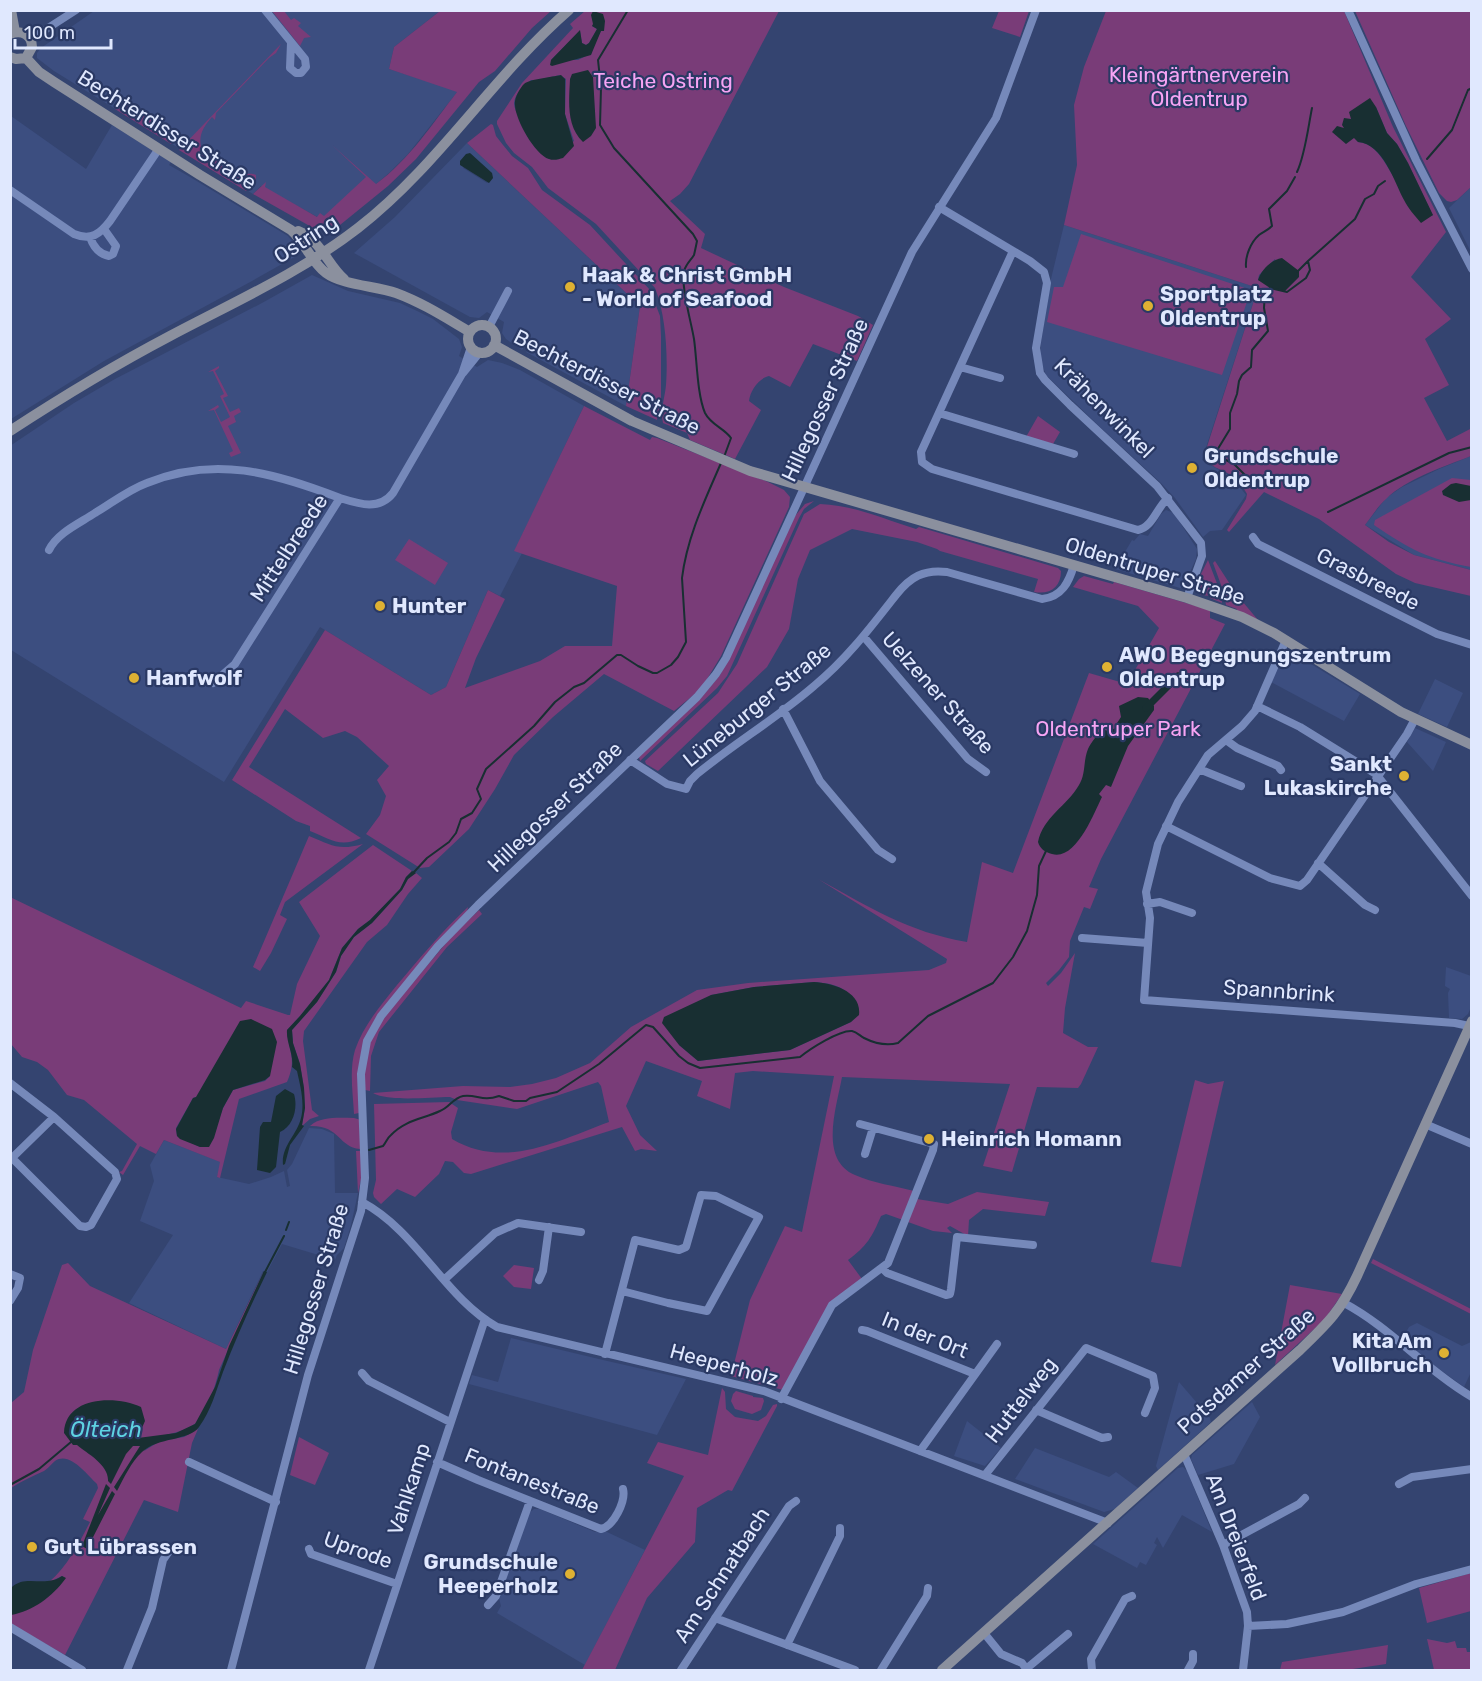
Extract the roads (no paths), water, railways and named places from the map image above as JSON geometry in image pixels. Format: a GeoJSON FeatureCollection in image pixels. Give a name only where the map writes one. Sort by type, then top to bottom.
{"type":"FeatureCollection","features":[{"type":"Feature","properties":{"kind":"street"},"geometry":{"type":"LineString","coordinates":[[10,57],[26,58],[32,47],[31,39],[24,33],[13,33],[11,10]]}},
{"type":"Feature","properties":{"kind":"street"},"geometry":{"type":"LineString","coordinates":[[31,39],[76,10]]}},
{"type":"Feature","properties":{"kind":"street"},"geometry":{"type":"LineString","coordinates":[[265,10],[291,43]]}},
{"type":"Feature","properties":{"kind":"street","name":"Ostring"},"geometry":{"type":"LineString","coordinates":[[10,431],[123,362],[261,290],[319,256],[368,220],[419,174],[529,48],[569,10]]}},
{"type":"Feature","properties":{"kind":"street","name":"Hillegosser Straße"},"geometry":{"type":"LineString","coordinates":[[231,1671],[310,1368],[362,1202],[365,1178],[362,1065],[367,1041],[373,1028],[424,962],[446,938],[705,689],[721,667],[912,252],[996,118],[1036,10]]}},
{"type":"Feature","properties":{"kind":"street"},"geometry":{"type":"LineString","coordinates":[[1348,10],[1416,160],[1472,269]]}},
{"type":"Feature","properties":{"kind":"street","name":"Bechterdisser Straße"},"geometry":{"type":"LineString","coordinates":[[26,58],[39,72],[158,150],[291,230],[319,256],[327,274],[407,298],[470,332]]}},
{"type":"Feature","properties":{"kind":"street"},"geometry":{"type":"LineString","coordinates":[[10,190],[74,234],[90,237],[104,229],[158,150]]}},
{"type":"Feature","properties":{"kind":"street","name":"Krähenwinkel"},"geometry":{"type":"LineString","coordinates":[[939,207],[1041,269],[1047,280],[1035,353],[1041,376],[1168,498],[1201,543],[1202,558],[1187,598]]}},
{"type":"Feature","properties":{"kind":"street"},"geometry":{"type":"LineString","coordinates":[[90,237],[101,253],[109,256],[114,254],[116,246],[104,229]]}},
{"type":"Feature","properties":{"kind":"street"},"geometry":{"type":"LineString","coordinates":[[1013,251],[921,452],[922,462],[928,468],[1138,530],[1148,525],[1168,498]]}},
{"type":"Feature","properties":{"kind":"street","name":"Bechterdisser Straße"},"geometry":{"type":"LineString","coordinates":[[489,327],[508,291]]}},
{"type":"Feature","properties":{"kind":"street"},"geometry":{"type":"LineString","coordinates":[[478,325],[489,327],[495,335],[494,345],[485,352],[475,349],[468,337],[470,332],[478,325]]}},
{"type":"Feature","properties":{"kind":"street","name":"Bechterdisser Straße"},"geometry":{"type":"LineString","coordinates":[[494,345],[632,421],[731,464],[805,487]]}},
{"type":"Feature","properties":{"kind":"street","name":"Mittelbreede"},"geometry":{"type":"LineString","coordinates":[[213,683],[235,664],[339,498],[372,505],[382,504],[389,498],[475,349]]}},
{"type":"Feature","properties":{"kind":"street"},"geometry":{"type":"LineString","coordinates":[[960,367],[1000,378]]}},
{"type":"Feature","properties":{"kind":"street"},"geometry":{"type":"LineString","coordinates":[[939,413],[1074,454]]}},
{"type":"Feature","properties":{"kind":"street"},"geometry":{"type":"LineString","coordinates":[[49,550],[60,536],[138,487],[190,470],[221,468],[251,471],[287,479],[339,498]]}},
{"type":"Feature","properties":{"kind":"street","name":"Oldentruper Straße"},"geometry":{"type":"LineString","coordinates":[[805,487],[1187,598],[1242,617],[1286,640],[1415,719],[1472,746]]}},
{"type":"Feature","properties":{"kind":"street","name":"Grasbreede"},"geometry":{"type":"LineString","coordinates":[[1253,537],[1258,544],[1437,634],[1472,645]]}},
{"type":"Feature","properties":{"kind":"street","name":"Lüneburger Straße"},"geometry":{"type":"LineString","coordinates":[[630,760],[667,784],[686,789],[697,774],[821,680],[864,637],[906,583],[922,573],[947,572],[1042,599],[1052,597],[1062,590],[1069,580],[1074,565]]}},
{"type":"Feature","properties":{"kind":"street","name":"Uelzener Straße"},"geometry":{"type":"LineString","coordinates":[[864,637],[968,759],[986,772]]}},
{"type":"Feature","properties":{"kind":"street","name":"Spannbrink"},"geometry":{"type":"LineString","coordinates":[[1286,640],[1257,706],[1247,721],[1212,751],[1178,802],[1166,826],[1147,882],[1147,904],[1150,918],[1144,1000],[1470,1024]]}},
{"type":"Feature","properties":{"kind":"street"},"geometry":{"type":"LineString","coordinates":[[1257,706],[1300,727],[1373,772],[1472,896]]}},
{"type":"Feature","properties":{"kind":"street"},"geometry":{"type":"LineString","coordinates":[[783,710],[824,786],[878,850],[892,860]]}},
{"type":"Feature","properties":{"kind":"street"},"geometry":{"type":"LineString","coordinates":[[1166,826],[1270,878],[1296,886],[1305,882],[1415,719]]}},
{"type":"Feature","properties":{"kind":"street"},"geometry":{"type":"LineString","coordinates":[[1226,740],[1237,748],[1278,766],[1281,770]]}},
{"type":"Feature","properties":{"kind":"street"},"geometry":{"type":"LineString","coordinates":[[1199,769],[1241,786]]}},
{"type":"Feature","properties":{"kind":"street"},"geometry":{"type":"LineString","coordinates":[[1318,863],[1365,905],[1375,910]]}},
{"type":"Feature","properties":{"kind":"street"},"geometry":{"type":"LineString","coordinates":[[1147,904],[1160,902],[1192,913]]}},
{"type":"Feature","properties":{"kind":"street"},"geometry":{"type":"LineString","coordinates":[[1082,938],[1148,943]]}},
{"type":"Feature","properties":{"kind":"street","name":"Potsdamer Straße"},"geometry":{"type":"LineString","coordinates":[[943,1670],[1321,1330],[1344,1303],[1470,1024]]}},
{"type":"Feature","properties":{"kind":"street"},"geometry":{"type":"LineString","coordinates":[[10,1083],[54,1117],[117,1174],[116,1181],[104,1203],[91,1225],[86,1227],[80,1226],[11,1159],[54,1117]]}},
{"type":"Feature","properties":{"kind":"street"},"geometry":{"type":"LineString","coordinates":[[781,1399],[832,1305],[888,1263],[933,1150],[934,1144],[860,1124]]}},
{"type":"Feature","properties":{"kind":"street"},"geometry":{"type":"LineString","coordinates":[[1425,1124],[1472,1144]]}},
{"type":"Feature","properties":{"kind":"street"},"geometry":{"type":"LineString","coordinates":[[865,1154],[873,1128]]}},
{"type":"Feature","properties":{"kind":"street"},"geometry":{"type":"LineString","coordinates":[[605,1354],[635,1240],[683,1249],[686,1247],[701,1195],[716,1196],[759,1217],[707,1311],[622,1291]]}},
{"type":"Feature","properties":{"kind":"street","name":"Heeperholz"},"geometry":{"type":"LineString","coordinates":[[362,1202],[378,1211],[390,1222],[476,1312],[497,1327],[749,1388],[1108,1523]]}},
{"type":"Feature","properties":{"kind":"street"},"geometry":{"type":"LineString","coordinates":[[445,1279],[498,1232],[518,1223],[581,1232]]}},
{"type":"Feature","properties":{"kind":"street"},"geometry":{"type":"LineString","coordinates":[[539,1280],[543,1270],[549,1227]]}},
{"type":"Feature","properties":{"kind":"street"},"geometry":{"type":"LineString","coordinates":[[882,1268],[887,1273],[946,1295],[950,1294],[951,1289],[957,1237],[1033,1245]]}},
{"type":"Feature","properties":{"kind":"street"},"geometry":{"type":"LineString","coordinates":[[10,1274],[20,1278],[18,1288],[10,1301]]}},
{"type":"Feature","properties":{"kind":"street"},"geometry":{"type":"LineString","coordinates":[[1344,1303],[1366,1317],[1446,1381],[1472,1397]]}},
{"type":"Feature","properties":{"kind":"street","name":"Vahlkamp"},"geometry":{"type":"LineString","coordinates":[[369,1671],[485,1319]]}},
{"type":"Feature","properties":{"kind":"street","name":"In der Ort"},"geometry":{"type":"LineString","coordinates":[[862,1330],[975,1374]]}},
{"type":"Feature","properties":{"kind":"street"},"geometry":{"type":"LineString","coordinates":[[920,1451],[997,1344]]}},
{"type":"Feature","properties":{"kind":"street","name":"Huttelweg"},"geometry":{"type":"LineString","coordinates":[[985,1475],[1086,1348],[1153,1376],[1155,1388],[1145,1413]]}},
{"type":"Feature","properties":{"kind":"street"},"geometry":{"type":"LineString","coordinates":[[362,1373],[369,1381],[450,1422]]}},
{"type":"Feature","properties":{"kind":"street"},"geometry":{"type":"LineString","coordinates":[[1036,1410],[1102,1438],[1108,1437]]}},
{"type":"Feature","properties":{"kind":"street","name":"Am Dreierfeld"},"geometry":{"type":"LineString","coordinates":[[1184,1454],[1244,1601],[1248,1626],[1243,1671]]}},
{"type":"Feature","properties":{"kind":"street"},"geometry":{"type":"LineString","coordinates":[[189,1462],[276,1502]]}},
{"type":"Feature","properties":{"kind":"street","name":"Fontanestraße"},"geometry":{"type":"LineString","coordinates":[[437,1462],[601,1529],[611,1523],[624,1498],[623,1489]]}},
{"type":"Feature","properties":{"kind":"street"},"geometry":{"type":"LineString","coordinates":[[1399,1484],[1412,1477],[1472,1469]]}},
{"type":"Feature","properties":{"kind":"street"},"geometry":{"type":"LineString","coordinates":[[1222,1545],[1299,1504],[1305,1498]]}},
{"type":"Feature","properties":{"kind":"street"},"geometry":{"type":"LineString","coordinates":[[488,1605],[496,1596],[530,1501]]}},
{"type":"Feature","properties":{"kind":"street","name":"Am Schnatbach"},"geometry":{"type":"LineString","coordinates":[[681,1671],[789,1506],[796,1501]]}},
{"type":"Feature","properties":{"kind":"street"},"geometry":{"type":"LineString","coordinates":[[787,1645],[840,1536],[840,1528]]}},
{"type":"Feature","properties":{"kind":"street","name":"Uprode"},"geometry":{"type":"LineString","coordinates":[[309,1549],[311,1554],[397,1584]]}},
{"type":"Feature","properties":{"kind":"street"},"geometry":{"type":"LineString","coordinates":[[128,1671],[152,1608],[163,1560],[170,1550]]}},
{"type":"Feature","properties":{"kind":"street"},"geometry":{"type":"LineString","coordinates":[[1248,1626],[1287,1624],[1343,1612],[1416,1584],[1472,1569]]}},
{"type":"Feature","properties":{"kind":"street"},"geometry":{"type":"LineString","coordinates":[[881,1671],[927,1596],[928,1588]]}},
{"type":"Feature","properties":{"kind":"street"},"geometry":{"type":"LineString","coordinates":[[1092,1671],[1091,1659],[1125,1599],[1132,1596]]}},
{"type":"Feature","properties":{"kind":"street"},"geometry":{"type":"LineString","coordinates":[[715,1618],[855,1671]]}},
{"type":"Feature","properties":{"kind":"street"},"geometry":{"type":"LineString","coordinates":[[10,1627],[82,1671]]}},
{"type":"Feature","properties":{"kind":"street"},"geometry":{"type":"LineString","coordinates":[[984,1633],[1001,1654],[1022,1663],[1026,1670],[1068,1634]]}},
{"type":"Feature","properties":{"kind":"street"},"geometry":{"type":"LineString","coordinates":[[1188,1671],[1193,1661],[1193,1654]]}},
{"type":"Feature","properties":{"kind":"water"},"geometry":{"type":"Polygon","coordinates":[[[593,11],[603,14],[605,21],[604,31],[601,31],[591,55],[550,65],[551,60],[580,30],[582,43],[586,45],[589,43],[597,29],[592,26],[593,11]]]}},
{"type":"Feature","properties":{"kind":"water"},"geometry":{"type":"Polygon","coordinates":[[[588,70],[593,77],[596,128],[583,142],[571,121],[570,79],[572,74],[588,70]]]}},
{"type":"Feature","properties":{"kind":"water"},"geometry":{"type":"Polygon","coordinates":[[[561,75],[565,79],[565,114],[574,146],[563,158],[553,160],[544,156],[532,144],[518,119],[515,102],[518,93],[527,82],[561,75]]]}},
{"type":"Feature","properties":{"kind":"water"},"geometry":{"type":"Polygon","coordinates":[[[1370,98],[1387,133],[1397,144],[1408,163],[1433,215],[1421,223],[1408,206],[1381,156],[1367,144],[1358,142],[1354,138],[1346,144],[1332,132],[1337,126],[1344,128],[1342,125],[1344,118],[1351,119],[1349,112],[1370,98]]]}},
{"type":"Feature","properties":{"kind":"water"},"geometry":{"type":"Polygon","coordinates":[[[470,153],[492,173],[493,178],[489,183],[460,165],[460,161],[470,153]]]}},
{"type":"Feature","properties":{"kind":"water"},"geometry":{"type":"Polygon","coordinates":[[[1282,258],[1299,271],[1299,277],[1285,291],[1270,288],[1258,280],[1267,266],[1282,258]]]}},
{"type":"Feature","properties":{"kind":"water"},"geometry":{"type":"Polygon","coordinates":[[[1456,483],[1471,486],[1471,500],[1459,502],[1443,495],[1442,491],[1456,483]]]}},
{"type":"Feature","properties":{"kind":"water"},"geometry":{"type":"Polygon","coordinates":[[[1138,697],[1148,698],[1154,710],[1128,746],[1111,787],[1106,785],[1099,794],[1102,797],[1083,834],[1069,850],[1061,854],[1045,851],[1038,842],[1041,833],[1079,785],[1083,776],[1086,754],[1091,744],[1102,729],[1108,731],[1116,728],[1121,717],[1119,706],[1138,697]]]}},
{"type":"Feature","properties":{"kind":"water"},"geometry":{"type":"Polygon","coordinates":[[[412,871],[416,873],[408,879],[402,890],[372,923],[354,937],[341,956],[336,972],[317,1002],[292,1030],[304,1088],[305,1108],[302,1125],[304,1126],[290,1145],[283,1165],[284,1152],[299,1124],[302,1106],[302,1094],[297,1071],[292,1067],[287,1030],[329,980],[342,948],[358,929],[400,889],[412,871]]]}},
{"type":"Feature","properties":{"kind":"water"},"geometry":{"type":"Polygon","coordinates":[[[814,982],[829,984],[851,994],[859,1007],[859,1015],[851,1022],[790,1050],[698,1061],[679,1045],[662,1023],[664,1017],[711,995],[754,987],[814,982]]]}},
{"type":"Feature","properties":{"kind":"water"},"geometry":{"type":"Polygon","coordinates":[[[251,1019],[272,1029],[277,1042],[270,1076],[265,1080],[233,1090],[223,1108],[209,1147],[200,1147],[180,1139],[176,1129],[193,1098],[196,1097],[240,1021],[251,1019]]]}},
{"type":"Feature","properties":{"kind":"water"},"geometry":{"type":"Polygon","coordinates":[[[285,1089],[294,1094],[294,1116],[289,1125],[280,1132],[276,1167],[270,1173],[257,1170],[260,1127],[263,1122],[271,1122],[276,1096],[285,1089]]]}},
{"type":"Feature","properties":{"kind":"water","name":"Ölteich"},"geometry":{"type":"Polygon","coordinates":[[[264,1271],[267,1272],[238,1334],[213,1401],[199,1427],[188,1435],[156,1444],[142,1452],[131,1465],[117,1491],[114,1487],[140,1446],[133,1446],[126,1454],[111,1484],[102,1465],[77,1445],[73,1445],[64,1433],[67,1421],[73,1412],[82,1405],[106,1400],[131,1403],[141,1407],[145,1421],[141,1430],[135,1435],[138,1438],[176,1433],[195,1424],[215,1387],[229,1346],[264,1271]]]}},
{"type":"Feature","properties":{"kind":"water"},"geometry":{"type":"Polygon","coordinates":[[[106,1484],[110,1488],[98,1515],[112,1491],[115,1494],[87,1549],[82,1546],[106,1484]]]}},
{"type":"Feature","properties":{"kind":"water"},"geometry":{"type":"Polygon","coordinates":[[[62,1576],[66,1578],[48,1597],[34,1607],[11,1615],[11,1586],[23,1581],[49,1581],[62,1576]]]}},
{"type":"Feature","properties":{"kind":"waterway"},"geometry":{"type":"LineString","coordinates":[[628,10],[598,60],[601,88],[600,125],[614,148],[697,241],[694,255],[687,264],[683,278],[694,339],[702,405],[714,424],[731,438],[724,457]]}},
{"type":"Feature","properties":{"kind":"waterway"},"geometry":{"type":"LineString","coordinates":[[1427,159],[1452,130],[1468,90],[1472,88]]}},
{"type":"Feature","properties":{"kind":"waterway"},"geometry":{"type":"LineString","coordinates":[[1297,172],[1312,108]]}},
{"type":"Feature","properties":{"kind":"waterway"},"geometry":{"type":"LineString","coordinates":[[1246,267],[1253,241],[1272,226],[1269,209],[1287,191],[1295,177]]}},
{"type":"Feature","properties":{"kind":"waterway"},"geometry":{"type":"LineString","coordinates":[[1270,288],[1287,292],[1306,278],[1310,270],[1308,261],[1355,219],[1365,199],[1374,194],[1378,186],[1385,181]]}},
{"type":"Feature","properties":{"kind":"waterway"},"geometry":{"type":"LineString","coordinates":[[1297,272],[1308,261]]}},
{"type":"Feature","properties":{"kind":"waterway"},"geometry":{"type":"LineString","coordinates":[[1247,477],[1234,464],[1218,456],[1216,452],[1230,429],[1230,413],[1239,381],[1251,367],[1252,350],[1268,331],[1264,308],[1265,291],[1272,287]]}},
{"type":"Feature","properties":{"kind":"waterway"},"geometry":{"type":"LineString","coordinates":[[1328,512],[1449,453],[1472,447]]}},
{"type":"Feature","properties":{"kind":"waterway"},"geometry":{"type":"LineString","coordinates":[[414,872],[427,858],[449,842],[456,833],[461,819],[472,813],[481,799],[477,789],[486,769],[534,726],[555,702],[574,687],[584,683],[617,655],[653,673],[671,665],[678,657],[686,642],[682,578],[684,563],[697,519],[721,463]]}},
{"type":"Feature","properties":{"kind":"waterway"},"geometry":{"type":"LineString","coordinates":[[1146,708],[1178,676]]}},
{"type":"Feature","properties":{"kind":"waterway"},"geometry":{"type":"LineString","coordinates":[[369,1150],[383,1146],[390,1136],[402,1126],[443,1110],[463,1096],[484,1098],[499,1096],[514,1101],[526,1101],[557,1092],[599,1064],[646,1025],[653,1027],[679,1056],[700,1068],[800,1057],[825,1041],[852,1031],[876,1043],[898,1043],[928,1016],[993,983],[1013,957],[1027,931],[1037,895],[1039,866],[1046,851]]}},
{"type":"Feature","properties":{"kind":"waterway"},"geometry":{"type":"LineString","coordinates":[[286,1230],[289,1222]]}},
{"type":"Feature","properties":{"kind":"waterway"},"geometry":{"type":"LineString","coordinates":[[264,1274],[284,1236]]}},
{"type":"Feature","properties":{"kind":"waterway"},"geometry":{"type":"LineString","coordinates":[[10,1485],[39,1469],[71,1442]]}},
{"type":"Feature","properties":{"kind":"place","name":"Haak & Christ GmbH - World of Seafood"},"geometry":{"type":"Point","coordinates":[570,287]}},
{"type":"Feature","properties":{"kind":"place","name":"Sportplatz Oldentrup"},"geometry":{"type":"Point","coordinates":[1148,306]}},
{"type":"Feature","properties":{"kind":"place","name":"Grundschule Oldentrup"},"geometry":{"type":"Point","coordinates":[1192,468]}},
{"type":"Feature","properties":{"kind":"place","name":"Hunter"},"geometry":{"type":"Point","coordinates":[380,606]}},
{"type":"Feature","properties":{"kind":"place","name":"AWO Begegnungszentrum Oldentrup"},"geometry":{"type":"Point","coordinates":[1107,667]}},
{"type":"Feature","properties":{"kind":"place","name":"Hanfwolf"},"geometry":{"type":"Point","coordinates":[134,678]}},
{"type":"Feature","properties":{"kind":"place","name":"Sankt Lukaskirche"},"geometry":{"type":"Point","coordinates":[1404,776]}},
{"type":"Feature","properties":{"kind":"place","name":"Heinrich Homann"},"geometry":{"type":"Point","coordinates":[929,1139]}},
{"type":"Feature","properties":{"kind":"place","name":"Kita Am Vollbruch"},"geometry":{"type":"Point","coordinates":[1444,1353]}},
{"type":"Feature","properties":{"kind":"place","name":"Gut Lübrassen"},"geometry":{"type":"Point","coordinates":[32,1547]}},
{"type":"Feature","properties":{"kind":"place","name":"Grundschule Heeperholz"},"geometry":{"type":"Point","coordinates":[570,1574]}},
{"type":"Feature","properties":{"kind":"park label","name":"Teiche Ostring"},"geometry":{"type":"Point","coordinates":[663,81]}},
{"type":"Feature","properties":{"kind":"park label","name":"Kleingärtnerverein Oldentrup"},"geometry":{"type":"Point","coordinates":[1199,87]}},
{"type":"Feature","properties":{"kind":"park label","name":"Oldentruper Park"},"geometry":{"type":"Point","coordinates":[1118,729]}}]}
